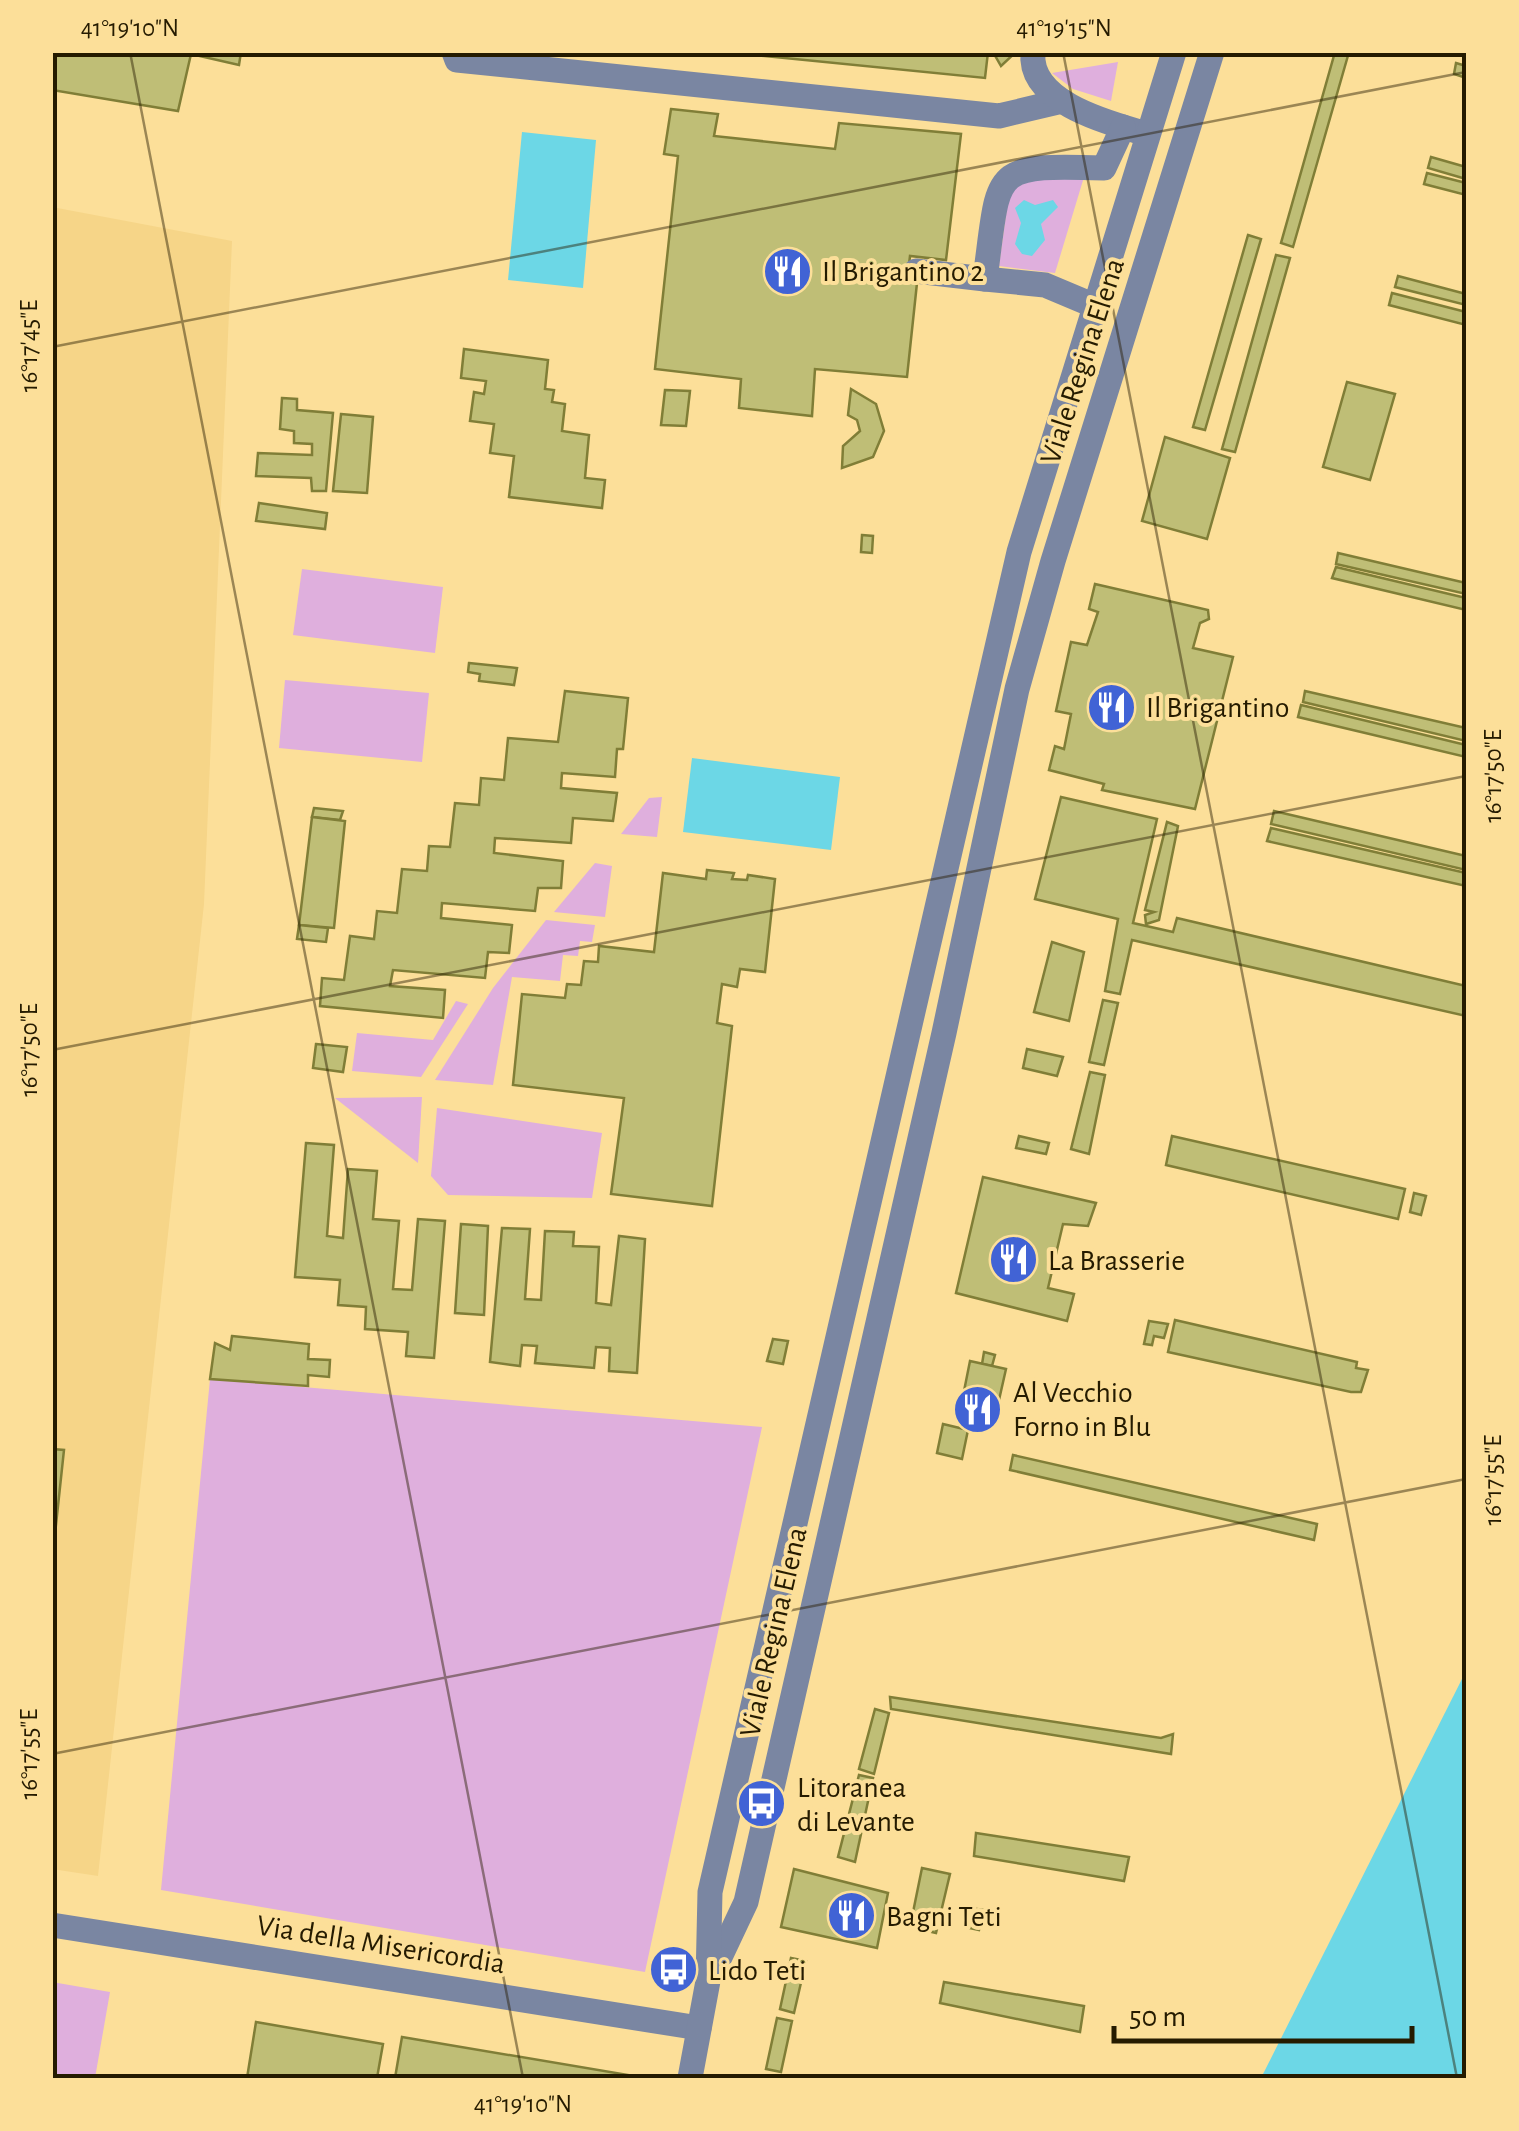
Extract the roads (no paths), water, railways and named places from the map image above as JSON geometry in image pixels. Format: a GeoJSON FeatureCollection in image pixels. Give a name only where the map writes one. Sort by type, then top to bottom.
{"type":"FeatureCollection","features":[{"type":"Feature","properties":{"kind":"street"},"geometry":{"type":"LineString","coordinates":[[454,52],[457,60],[999,116],[1062,101]]}},
{"type":"Feature","properties":{"kind":"street"},"geometry":{"type":"LineString","coordinates":[[1033,52],[1042,83],[1062,101],[1150,135]]}},
{"type":"Feature","properties":{"kind":"street","name":"Viale Regina Elena"},"geometry":{"type":"LineString","coordinates":[[699,2028],[708,1981],[710,1892],[987,684],[1019,552],[1174,52]]}},
{"type":"Feature","properties":{"kind":"street","name":"Viale Regina Elena"},"geometry":{"type":"LineString","coordinates":[[708,1981],[746,1902],[944,1032],[1017,690],[1053,561],[1212,52]]}},
{"type":"Feature","properties":{"kind":"street"},"geometry":{"type":"LineString","coordinates":[[985,279],[997,193],[1010,176],[1022,168],[1041,166],[1104,168],[1123,127]]}},
{"type":"Feature","properties":{"kind":"street"},"geometry":{"type":"LineString","coordinates":[[916,271],[1045,285],[1095,306]]}},
{"type":"Feature","properties":{"kind":"street"},"geometry":{"type":"LineString","coordinates":[[987,684],[1017,690]]}},
{"type":"Feature","properties":{"kind":"street"},"geometry":{"type":"LineString","coordinates":[[908,1025],[944,1032]]}},
{"type":"Feature","properties":{"kind":"street"},"geometry":{"type":"LineString","coordinates":[[850,1284],[883,1291]]}},
{"type":"Feature","properties":{"kind":"street","name":"Via della Misericordia"},"geometry":{"type":"LineString","coordinates":[[52,1925],[699,2028]]}},
{"type":"Feature","properties":{"kind":"street"},"geometry":{"type":"LineString","coordinates":[[690,2078],[699,2028]]}},
{"type":"Feature","properties":{"kind":"water"},"geometry":{"type":"Polygon","coordinates":[[[522,132],[596,140],[583,288],[508,280],[522,132]]]}},
{"type":"Feature","properties":{"kind":"water"},"geometry":{"type":"Polygon","coordinates":[[[1024,200],[1035,205],[1053,200],[1058,207],[1041,224],[1045,240],[1032,256],[1022,254],[1015,244],[1021,223],[1015,208],[1024,200]]]}},
{"type":"Feature","properties":{"kind":"water"},"geometry":{"type":"Polygon","coordinates":[[[692,758],[840,777],[831,850],[683,832],[692,758]]]}},
{"type":"Feature","properties":{"kind":"water"},"geometry":{"type":"Polygon","coordinates":[[[1466,1671],[1466,2078],[1261,2078],[1466,1671]]]}},
{"type":"Feature","properties":{"kind":"place","name":"Il Brigantino 2"},"geometry":{"type":"Point","coordinates":[787,271]}},
{"type":"Feature","properties":{"kind":"place","name":"Il Brigantino"},"geometry":{"type":"Point","coordinates":[1111,707]}},
{"type":"Feature","properties":{"kind":"place","name":"La Brasserie"},"geometry":{"type":"Point","coordinates":[1013,1260]}},
{"type":"Feature","properties":{"kind":"place","name":"Al Vecchio Forno in Blu"},"geometry":{"type":"Point","coordinates":[978,1409]}},
{"type":"Feature","properties":{"kind":"place","name":"Litoranea di Levante"},"geometry":{"type":"Point","coordinates":[762,1804]}},
{"type":"Feature","properties":{"kind":"place","name":"Bagni Teti"},"geometry":{"type":"Point","coordinates":[851,1916]}},
{"type":"Feature","properties":{"kind":"place","name":"Lido Teti"},"geometry":{"type":"Point","coordinates":[673,1970]}}]}
